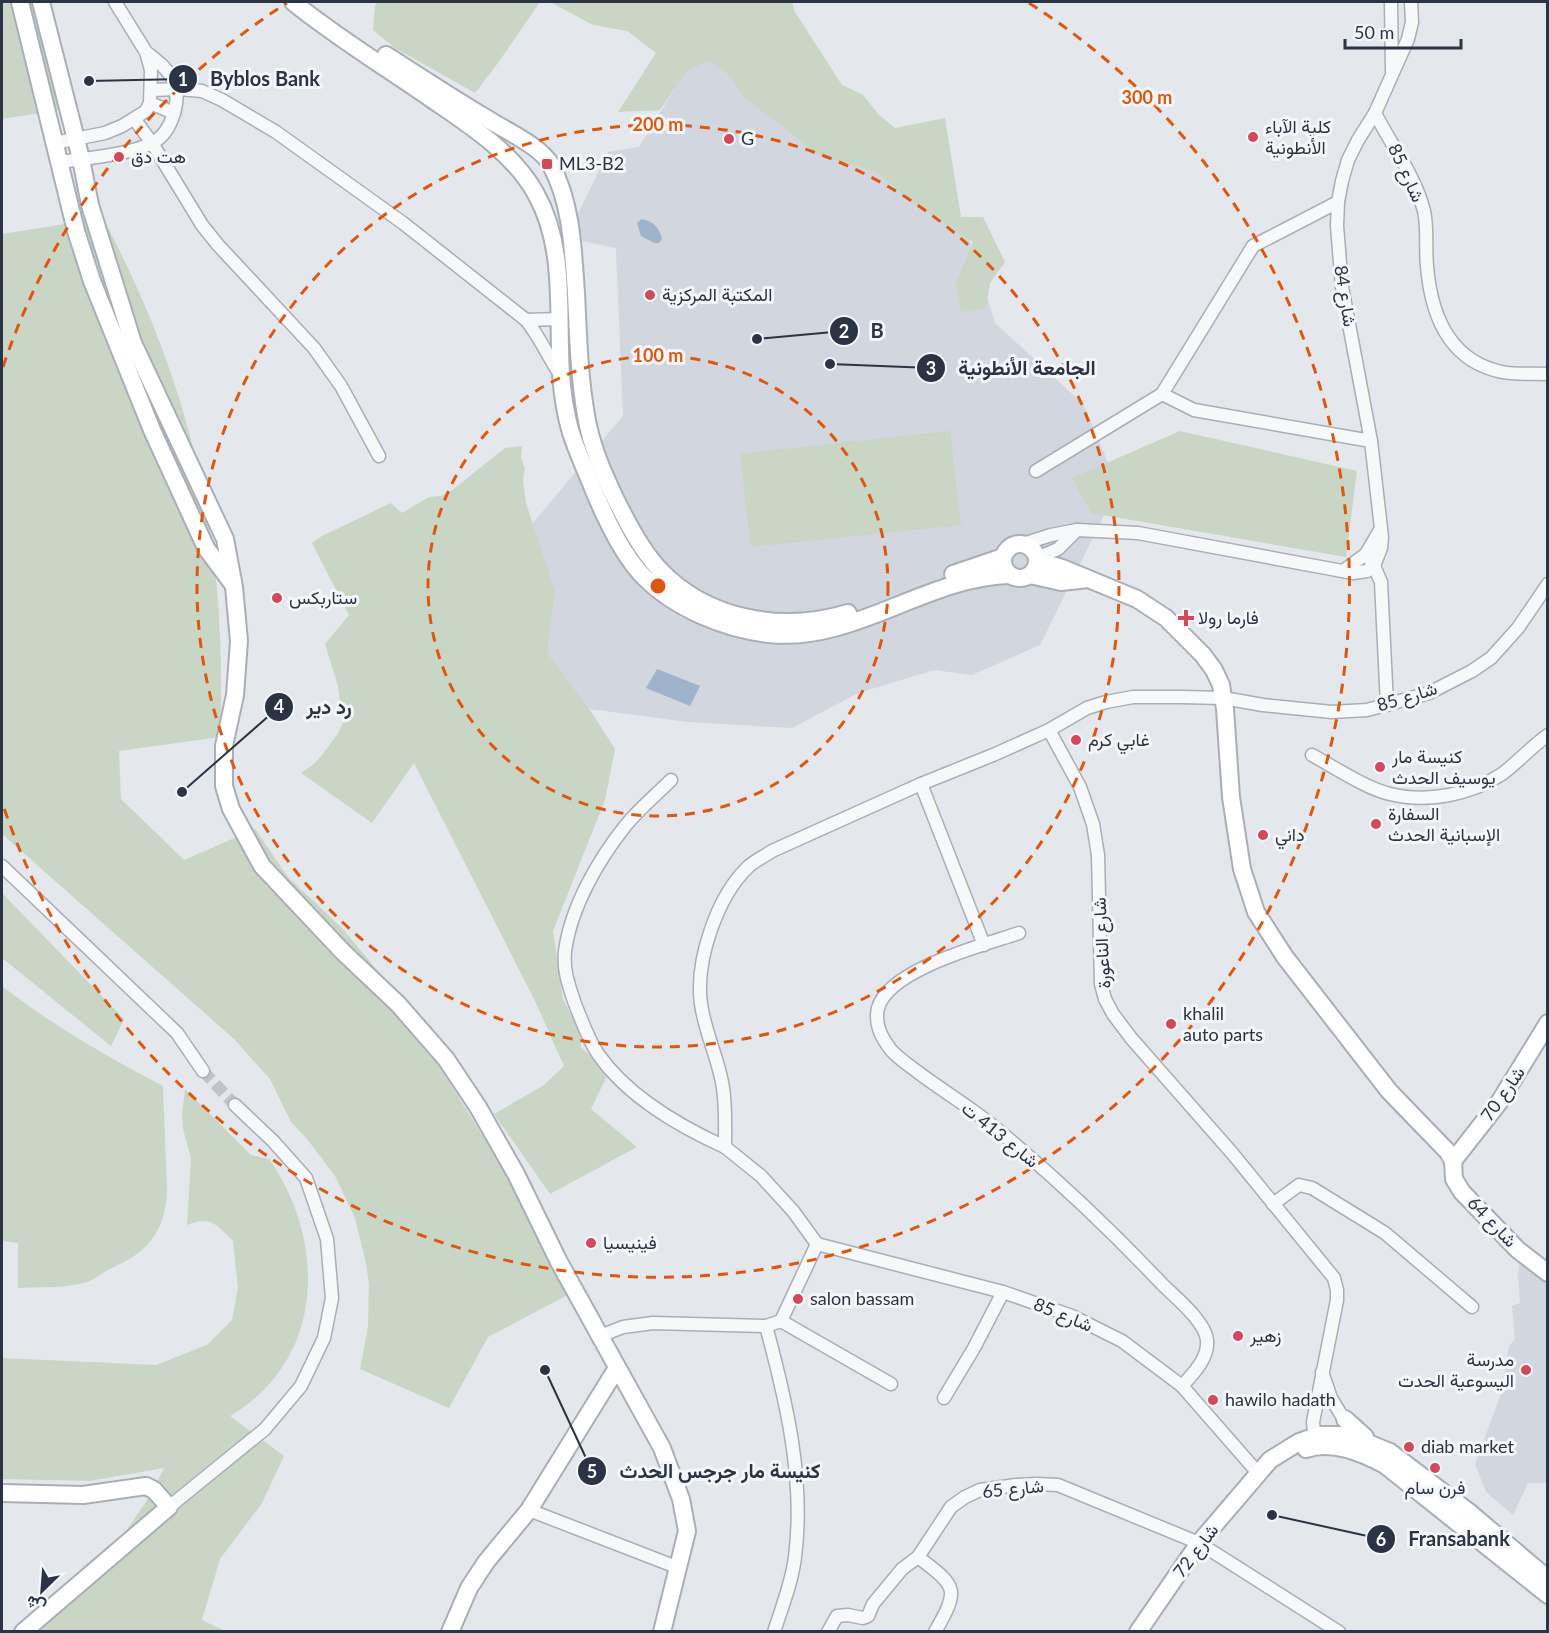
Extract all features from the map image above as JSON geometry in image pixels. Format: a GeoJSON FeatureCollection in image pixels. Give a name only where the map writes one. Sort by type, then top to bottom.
{"type":"FeatureCollection","features":[{"type":"Feature","properties":{"kind":"street"},"geometry":{"type":"LineString","coordinates":[[20,2],[76,231],[92,281],[152,430],[206,548],[234,586]]}},
{"type":"Feature","properties":{"kind":"street"},"geometry":{"type":"LineString","coordinates":[[41,2],[93,215],[133,342],[225,539],[234,586],[239,641],[234,695],[224,746],[225,786],[231,809],[262,866],[343,952],[398,1004],[446,1059],[478,1107],[516,1174],[559,1262],[662,1448],[681,1499],[687,1531],[662,1632]]}},
{"type":"Feature","properties":{"kind":"street"},"geometry":{"type":"LineString","coordinates":[[55,143],[105,133],[135,120],[146,111],[150,103],[151,70],[146,52],[115,2]]}},
{"type":"Feature","properties":{"kind":"street"},"geometry":{"type":"LineString","coordinates":[[293,2],[310,8],[518,138],[541,153],[550,163],[559,183],[570,227],[581,377],[590,432],[600,468],[642,576],[658,590],[721,624],[770,634],[827,630],[870,616],[951,584],[987,576],[1010,575],[1020,578],[1058,549],[1077,530]]}},
{"type":"Feature","properties":{"kind":"street"},"geometry":{"type":"LineString","coordinates":[[1391,2],[1392,75]]}},
{"type":"Feature","properties":{"kind":"street","name":"شارع 84"},"geometry":{"type":"LineString","coordinates":[[1374,566],[1381,548],[1382,526],[1371,441],[1342,287],[1337,226],[1338,202],[1348,160],[1376,113],[1408,39],[1412,22],[1411,2]]}},
{"type":"Feature","properties":{"kind":"street"},"geometry":{"type":"LineString","coordinates":[[310,8],[494,144],[527,180],[550,221],[556,253],[562,378],[566,412],[578,452],[596,494],[630,544],[685,592],[713,608],[745,618],[776,622],[810,621],[845,614],[928,582],[1003,557],[1011,546],[1077,530],[1138,534],[1342,571],[1360,573],[1374,566]]}},
{"type":"Feature","properties":{"kind":"street"},"geometry":{"type":"LineString","coordinates":[[60,162],[111,154],[152,143],[162,135],[174,114],[176,89],[173,79],[164,66],[146,52]]}},
{"type":"Feature","properties":{"kind":"street"},"geometry":{"type":"LineString","coordinates":[[151,90],[194,90],[211,95],[276,132],[403,223],[526,320],[539,336],[548,358],[562,378]]}},
{"type":"Feature","properties":{"kind":"street"},"geometry":{"type":"LineString","coordinates":[[150,103],[174,114]]}},
{"type":"Feature","properties":{"kind":"street","name":"شارع 85"},"geometry":{"type":"LineString","coordinates":[[1376,113],[1412,180],[1424,212],[1430,291],[1440,324],[1448,337],[1458,351],[1474,363],[1490,369],[1503,372],[1548,374]]}},
{"type":"Feature","properties":{"kind":"street"},"geometry":{"type":"LineString","coordinates":[[135,120],[152,143],[207,232],[314,348],[354,408],[379,456]]}},
{"type":"Feature","properties":{"kind":"street"},"geometry":{"type":"LineString","coordinates":[[105,133],[111,154]]}},
{"type":"Feature","properties":{"kind":"street"},"geometry":{"type":"LineString","coordinates":[[1036,471],[1162,394],[1253,246],[1338,202]]}},
{"type":"Feature","properties":{"kind":"street"},"geometry":{"type":"LineString","coordinates":[[526,320],[559,319]]}},
{"type":"Feature","properties":{"kind":"street"},"geometry":{"type":"LineString","coordinates":[[1162,394],[1194,410],[1371,441]]}},
{"type":"Feature","properties":{"kind":"street"},"geometry":{"type":"LineString","coordinates":[[1342,571],[1366,554],[1382,526]]}},
{"type":"Feature","properties":{"kind":"street"},"geometry":{"type":"LineString","coordinates":[[1023,544],[1035,551],[1035,565]]}},
{"type":"Feature","properties":{"kind":"street"},"geometry":{"type":"LineString","coordinates":[[1366,554],[1380,582],[1387,705]]}},
{"type":"Feature","properties":{"kind":"street"},"geometry":{"type":"LineString","coordinates":[[1003,557],[1006,570],[1010,575]]}},
{"type":"Feature","properties":{"kind":"street","name":"شارع 64"},"geometry":{"type":"LineString","coordinates":[[1035,565],[1060,582],[1089,579],[1137,599],[1166,618],[1203,655],[1214,670],[1221,685],[1223,698],[1231,798],[1240,860],[1257,912],[1285,957],[1389,1091],[1448,1152],[1452,1161],[1454,1179],[1462,1192],[1518,1250],[1548,1273]]}},
{"type":"Feature","properties":{"kind":"street","name":"شارع 85"},"geometry":{"type":"LineString","coordinates":[[1223,698],[1263,705],[1332,712],[1367,710],[1430,693],[1472,672],[1491,658],[1518,628],[1548,584]]}},
{"type":"Feature","properties":{"kind":"street"},"geometry":{"type":"LineString","coordinates":[[725,1148],[723,1088],[704,1015],[700,984],[703,961],[721,905],[734,883],[750,866],[772,851],[1049,730],[1087,708],[1133,697],[1223,698]]}},
{"type":"Feature","properties":{"kind":"street","name":"شارع الناعورة"},"geometry":{"type":"LineString","coordinates":[[1049,730],[1080,787],[1093,824],[1098,855],[1101,984],[1113,1014],[1131,1038],[1232,1153],[1334,1278],[1337,1290],[1336,1300],[1322,1372],[1319,1427]]}},
{"type":"Feature","properties":{"kind":"street"},"geometry":{"type":"LineString","coordinates":[[1312,755],[1389,794],[1431,798],[1472,788],[1500,775],[1548,735]]}},
{"type":"Feature","properties":{"kind":"street"},"geometry":{"type":"LineString","coordinates":[[600,1336],[623,1327],[653,1323],[766,1326],[781,1321],[817,1244],[793,1211],[761,1176],[725,1148],[677,1123],[618,1078],[598,1054],[584,1029],[565,974],[566,951],[576,909],[590,880],[626,825],[671,780]]}},
{"type":"Feature","properties":{"kind":"street"},"geometry":{"type":"LineString","coordinates":[[921,784],[984,945]]}},
{"type":"Feature","properties":{"kind":"street"},"geometry":{"type":"LineString","coordinates":[[2,866],[177,1034],[202,1071]]}},
{"type":"Feature","properties":{"kind":"street","name":"شارع 413 ت"},"geometry":{"type":"LineString","coordinates":[[1019,933],[939,960],[917,971],[894,987],[878,1008],[877,1025],[880,1035],[893,1052],[991,1124],[1062,1186],[1194,1317],[1205,1331],[1208,1341],[1197,1370],[1182,1386]]}},
{"type":"Feature","properties":{"kind":"street","name":"شارع 70"},"geometry":{"type":"LineString","coordinates":[[1452,1161],[1500,1101],[1548,1023]]}},
{"type":"Feature","properties":{"kind":"street"},"geometry":{"type":"LineString","coordinates":[[23,1632],[265,1429],[301,1386],[324,1338],[332,1298],[327,1239],[306,1178],[273,1141],[235,1105]]}},
{"type":"Feature","properties":{"kind":"street"},"geometry":{"type":"LineString","coordinates":[[1274,1204],[1299,1185],[1312,1188],[1385,1233],[1472,1307]]}},
{"type":"Feature","properties":{"kind":"street","name":"شارع 85"},"geometry":{"type":"LineString","coordinates":[[817,1244],[1003,1292],[1071,1316],[1122,1341],[1182,1386],[1261,1471]]}},
{"type":"Feature","properties":{"kind":"street"},"geometry":{"type":"LineString","coordinates":[[944,1398],[974,1348],[1003,1292]]}},
{"type":"Feature","properties":{"kind":"street"},"geometry":{"type":"LineString","coordinates":[[781,1321],[891,1384]]}},
{"type":"Feature","properties":{"kind":"street"},"geometry":{"type":"LineString","coordinates":[[766,1326],[780,1378],[797,1479],[795,1556],[791,1580],[774,1632]]}},
{"type":"Feature","properties":{"kind":"street"},"geometry":{"type":"LineString","coordinates":[[450,1632],[475,1579],[486,1562],[529,1510],[616,1368]]}},
{"type":"Feature","properties":{"kind":"street"},"geometry":{"type":"LineString","coordinates":[[1322,1372],[1343,1420]]}},
{"type":"Feature","properties":{"kind":"street"},"geometry":{"type":"LineString","coordinates":[[1261,1471],[1317,1445],[1324,1402],[1370,1442],[1390,1452],[1469,1512],[1548,1579]]}},
{"type":"Feature","properties":{"kind":"street"},"geometry":{"type":"LineString","coordinates":[[1319,1427],[1332,1433],[1343,1420]]}},
{"type":"Feature","properties":{"kind":"street"},"geometry":{"type":"LineString","coordinates":[[1319,1427],[1385,1465],[1548,1595]]}},
{"type":"Feature","properties":{"kind":"street","name":"شارع 72"},"geometry":{"type":"LineString","coordinates":[[1138,1632],[1199,1543],[1261,1471],[1275,1456],[1319,1427]]}},
{"type":"Feature","properties":{"kind":"street","name":"شارع 65"},"geometry":{"type":"LineString","coordinates":[[828,1632],[837,1616],[863,1618],[868,1616],[873,1604],[902,1569],[918,1557],[951,1507],[965,1497],[980,1490],[1037,1484],[1058,1485],[1199,1543],[1339,1632]]}},
{"type":"Feature","properties":{"kind":"street"},"geometry":{"type":"LineString","coordinates":[[2,1493],[83,1495],[146,1486],[154,1490],[170,1507]]}},
{"type":"Feature","properties":{"kind":"street"},"geometry":{"type":"LineString","coordinates":[[529,1510],[679,1568]]}},
{"type":"Feature","properties":{"kind":"street"},"geometry":{"type":"LineString","coordinates":[[918,1557],[941,1574],[949,1584],[952,1596],[934,1632]]}},
{"type":"Feature","properties":{"kind":"shaded area"},"geometry":{"type":"Polygon","coordinates":[[[709,33],[969,238],[995,323],[1084,405],[1118,487],[1040,645],[972,675],[934,670],[858,693],[792,728],[688,722],[567,706],[531,625],[512,548],[623,416],[616,248],[582,241],[574,222],[608,152],[639,147],[709,33]]]}},
{"type":"Feature","properties":{"kind":"shaded area","name":"مدرسة اليسوعية الحدت"},"geometry":{"type":"Polygon","coordinates":[[[1520,1260],[1547,1284],[1547,1483],[1528,1483],[1513,1515],[1486,1492],[1475,1464],[1501,1394],[1509,1346],[1515,1339],[1512,1306],[1520,1303],[1518,1276],[1520,1260]]]}},
{"type":"Feature","properties":{"kind":"green space"},"geometry":{"type":"Polygon","coordinates":[[[2,2],[41,2],[66,109],[2,119],[2,2]]]}},
{"type":"Feature","properties":{"kind":"green space"},"geometry":{"type":"Polygon","coordinates":[[[377,2],[540,2],[475,93],[395,48],[373,30],[377,2]]]}},
{"type":"Feature","properties":{"kind":"green space"},"geometry":{"type":"Polygon","coordinates":[[[550,2],[792,2],[795,12],[842,85],[863,95],[879,115],[895,128],[945,118],[961,217],[983,217],[1005,262],[990,283],[986,308],[961,312],[956,284],[973,242],[912,202],[877,172],[819,155],[745,98],[730,76],[710,61],[688,69],[660,110],[618,112],[656,53],[627,31],[593,25],[550,2]]]}},
{"type":"Feature","properties":{"kind":"green space"},"geometry":{"type":"Polygon","coordinates":[[[103,218],[134,281],[182,406],[198,469],[210,533],[218,599],[221,666],[220,737],[119,751],[121,799],[184,860],[255,829],[288,877],[341,927],[383,977],[579,1289],[488,1337],[449,1408],[360,1369],[368,1327],[369,1284],[355,1218],[335,1176],[291,1122],[270,1079],[234,1039],[2,834],[2,234],[103,218]]]}},
{"type":"Feature","properties":{"kind":"green space"},"geometry":{"type":"Polygon","coordinates":[[[950,431],[961,525],[751,547],[740,454],[950,431]]]}},
{"type":"Feature","properties":{"kind":"green space"},"geometry":{"type":"Polygon","coordinates":[[[1180,431],[1357,471],[1346,557],[1091,513],[1072,478],[1180,431]]]}},
{"type":"Feature","properties":{"kind":"green space"},"geometry":{"type":"Polygon","coordinates":[[[522,446],[521,458],[525,469],[523,481],[526,503],[555,592],[547,653],[592,713],[615,749],[605,800],[553,931],[563,999],[579,1030],[581,1047],[608,1074],[591,1109],[637,1147],[550,1194],[494,1114],[544,1085],[564,1066],[535,1001],[414,763],[372,823],[301,773],[322,755],[343,723],[338,686],[325,644],[349,615],[312,543],[391,503],[402,513],[429,497],[441,496],[451,491],[505,448],[522,446]]]}},
{"type":"Feature","properties":{"kind":"green space"},"geometry":{"type":"Polygon","coordinates":[[[2,893],[124,1019],[111,1046],[2,958],[2,893]]]}},
{"type":"Feature","properties":{"kind":"green space"},"geometry":{"type":"Polygon","coordinates":[[[2,986],[40,1014],[80,1039],[163,1086],[167,1190],[162,1219],[151,1241],[143,1249],[121,1264],[84,1283],[56,1287],[18,1288],[18,1243],[2,1241],[2,986]]]}},
{"type":"Feature","properties":{"kind":"green space"},"geometry":{"type":"Polygon","coordinates":[[[185,1089],[251,1155],[269,1159],[288,1192],[301,1227],[307,1263],[307,1298],[299,1333],[284,1364],[261,1393],[230,1416],[284,1456],[262,1503],[220,1559],[202,1620],[225,1631],[34,1631],[118,1543],[151,1494],[164,1468],[90,1481],[2,1479],[2,1358],[156,1365],[207,1345],[232,1320],[238,1288],[233,1241],[218,1226],[208,1221],[187,1225],[191,1158],[183,1129],[185,1089]]]}},
{"type":"Feature","properties":{"kind":"water"},"geometry":{"type":"Polygon","coordinates":[[[642,219],[653,223],[658,228],[662,239],[659,243],[654,243],[641,236],[637,223],[642,219]]]}},
{"type":"Feature","properties":{"kind":"water"},"geometry":{"type":"Polygon","coordinates":[[[657,669],[700,686],[690,706],[646,688],[657,669]]]}},
{"type":"Feature","properties":{"kind":"tunnel"},"geometry":{"type":"LineString","coordinates":[[203,1071],[235,1105]]}},
{"type":"Feature","properties":{"kind":"place","name":"Byblos Bank"},"geometry":{"type":"Point","coordinates":[89,81]}},
{"type":"Feature","properties":{"kind":"place","name":"كلية الآباء الأنطونية"},"geometry":{"type":"Point","coordinates":[1253,137]}},
{"type":"Feature","properties":{"kind":"place","name":"G"},"geometry":{"type":"Point","coordinates":[729,139]}},
{"type":"Feature","properties":{"kind":"place","name":"هت دق"},"geometry":{"type":"Point","coordinates":[119,157]}},
{"type":"Feature","properties":{"kind":"place","name":"ML3-B2"},"geometry":{"type":"Point","coordinates":[547,164]}},
{"type":"Feature","properties":{"kind":"place","name":"المكتبة المركزية"},"geometry":{"type":"Point","coordinates":[650,295]}},
{"type":"Feature","properties":{"kind":"place","name":"B"},"geometry":{"type":"Point","coordinates":[757,339]}},
{"type":"Feature","properties":{"kind":"place","name":"الجامعة الأنطونية"},"geometry":{"type":"Point","coordinates":[830,364]}},
{"type":"Feature","properties":{"kind":"place","name":"ستاربكس"},"geometry":{"type":"Point","coordinates":[277,598]}},
{"type":"Feature","properties":{"kind":"place","name":"فارما رولا"},"geometry":{"type":"Point","coordinates":[1186,618]}},
{"type":"Feature","properties":{"kind":"place","name":"غابي كرم"},"geometry":{"type":"Point","coordinates":[1076,740]}},
{"type":"Feature","properties":{"kind":"place","name":"كنيسة مار يوسيف الحدث"},"geometry":{"type":"Point","coordinates":[1380,767]}},
{"type":"Feature","properties":{"kind":"place","name":"رد دير"},"geometry":{"type":"Point","coordinates":[182,792]}},
{"type":"Feature","properties":{"kind":"place","name":"السفارة الإسبانية الحدث"},"geometry":{"type":"Point","coordinates":[1376,824]}},
{"type":"Feature","properties":{"kind":"place","name":"داني"},"geometry":{"type":"Point","coordinates":[1263,835]}},
{"type":"Feature","properties":{"kind":"place","name":"khalil auto parts"},"geometry":{"type":"Point","coordinates":[1171,1024]}},
{"type":"Feature","properties":{"kind":"place","name":"فينيسيا"},"geometry":{"type":"Point","coordinates":[591,1243]}},
{"type":"Feature","properties":{"kind":"place","name":"salon bassam"},"geometry":{"type":"Point","coordinates":[798,1299]}},
{"type":"Feature","properties":{"kind":"place","name":"زهير"},"geometry":{"type":"Point","coordinates":[1238,1336]}},
{"type":"Feature","properties":{"kind":"place","name":"كنيسة مار جرجس الحدث"},"geometry":{"type":"Point","coordinates":[545,1370]}},
{"type":"Feature","properties":{"kind":"place","name":"مدرسة اليسوعية الحدت"},"geometry":{"type":"Point","coordinates":[1526,1370]}},
{"type":"Feature","properties":{"kind":"place","name":"hawilo hadath"},"geometry":{"type":"Point","coordinates":[1213,1400]}},
{"type":"Feature","properties":{"kind":"place","name":"diab market"},"geometry":{"type":"Point","coordinates":[1409,1447]}},
{"type":"Feature","properties":{"kind":"place","name":"فرن سام"},"geometry":{"type":"Point","coordinates":[1435,1468]}},
{"type":"Feature","properties":{"kind":"place","name":"Fransabank"},"geometry":{"type":"Point","coordinates":[1272,1515]}}]}
